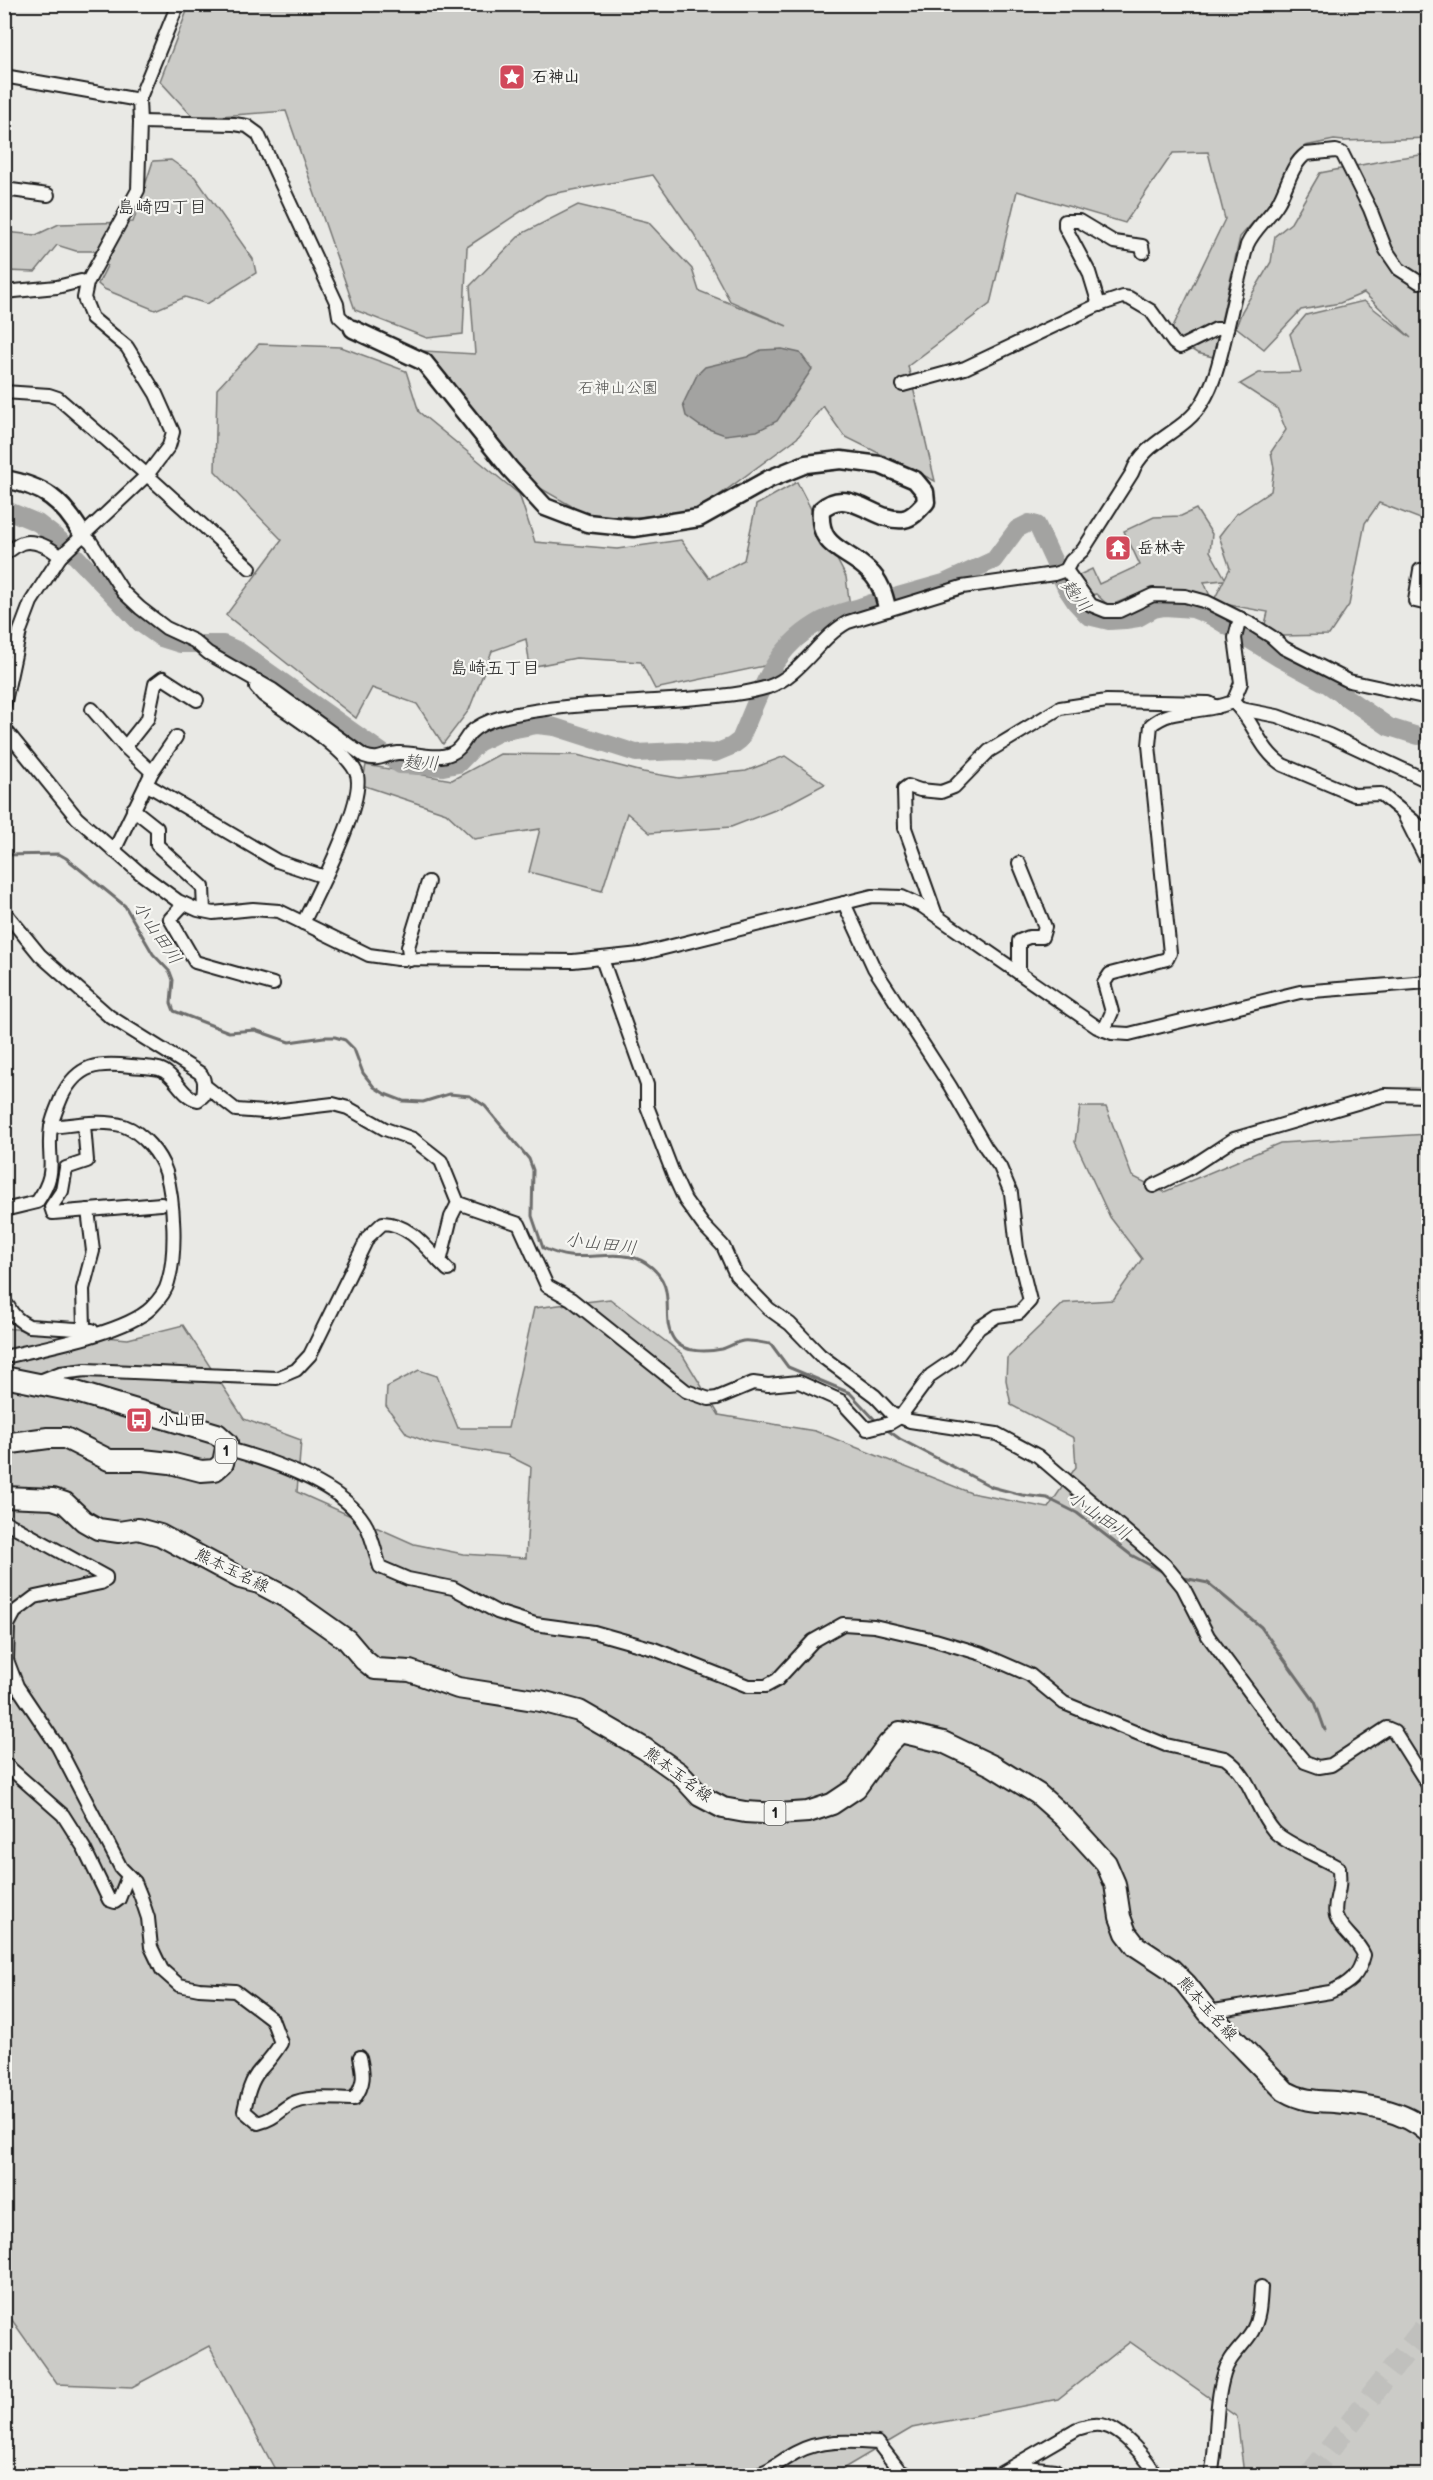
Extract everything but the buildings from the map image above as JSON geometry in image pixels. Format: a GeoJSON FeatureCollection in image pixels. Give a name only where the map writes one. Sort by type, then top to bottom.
{"type":"FeatureCollection","features":[{"type":"Feature","properties":{"kind":"main road","name":"1"},"geometry":{"type":"LineString","coordinates":[[4,1377],[100,1398],[217,1434],[227,1443],[223,1463],[216,1470],[201,1471],[170,1463],[109,1460],[64,1438],[48,1437],[4,1444]]}},
{"type":"Feature","properties":{"kind":"main road","name":"熊本玉名線"},"geometry":{"type":"LineString","coordinates":[[4,1497],[53,1499],[65,1503],[84,1521],[98,1529],[119,1532],[138,1528],[160,1535],[240,1578],[259,1583],[289,1599],[347,1640],[375,1669],[410,1671],[458,1688],[541,1701],[579,1711],[645,1749],[679,1773],[700,1796],[723,1808],[778,1814],[808,1812],[832,1804],[856,1788],[888,1744],[900,1732],[943,1742],[1021,1782],[1065,1818],[1106,1863],[1115,1884],[1120,1917],[1126,1933],[1136,1946],[1178,1977],[1208,2012],[1285,2091],[1298,2098],[1315,2102],[1361,2105],[1384,2110],[1407,2119],[1428,2132]]}},
{"type":"Feature","properties":{"kind":"street"},"geometry":{"type":"LineString","coordinates":[[4,706],[20,631],[31,602],[61,555],[147,475],[169,446],[173,432],[156,394],[127,347],[92,318],[84,298],[87,283],[138,190],[139,100],[178,4]]}},
{"type":"Feature","properties":{"kind":"street"},"geometry":{"type":"LineString","coordinates":[[4,76],[139,100]]}},
{"type":"Feature","properties":{"kind":"street"},"geometry":{"type":"LineString","coordinates":[[140,122],[234,124],[247,126],[258,134],[337,304],[339,316],[353,329],[424,362],[510,469],[545,507],[587,523],[634,528],[699,518],[769,479],[806,464],[841,460],[880,465],[915,480],[925,492],[926,502],[915,514],[906,519],[896,518],[840,499],[830,502],[821,510],[820,525],[830,544],[869,570],[883,591],[887,608]]}},
{"type":"Feature","properties":{"kind":"street"},"geometry":{"type":"LineString","coordinates":[[77,539],[91,542],[123,592],[166,628],[184,635],[208,653],[258,681],[364,756],[378,760],[396,753],[450,755],[480,725],[500,717],[558,707],[735,695],[768,687],[791,674],[833,630],[848,622],[887,608],[962,587],[1061,572],[1083,550],[1144,451],[1166,437],[1195,413],[1202,403],[1217,373],[1250,238],[1278,204],[1300,158],[1315,152],[1336,150],[1342,153],[1370,209],[1386,250],[1399,269],[1419,282],[1428,280]]}},
{"type":"Feature","properties":{"kind":"street"},"geometry":{"type":"LineString","coordinates":[[4,189],[48,195]]}},
{"type":"Feature","properties":{"kind":"street"},"geometry":{"type":"LineString","coordinates":[[1099,305],[1089,272],[1065,227],[1065,221],[1079,221],[1114,242],[1142,246],[1143,252]]}},
{"type":"Feature","properties":{"kind":"street"},"geometry":{"type":"LineString","coordinates":[[4,291],[87,283]]}},
{"type":"Feature","properties":{"kind":"street"},"geometry":{"type":"LineString","coordinates":[[903,385],[965,368],[1099,305],[1129,298],[1151,311],[1174,343],[1180,347],[1216,329],[1227,329]]}},
{"type":"Feature","properties":{"kind":"street"},"geometry":{"type":"LineString","coordinates":[[4,392],[49,394],[58,398],[250,568]]}},
{"type":"Feature","properties":{"kind":"street"},"geometry":{"type":"LineString","coordinates":[[4,478],[40,488],[59,502],[67,509],[77,539]]}},
{"type":"Feature","properties":{"kind":"street"},"geometry":{"type":"LineString","coordinates":[[4,554],[23,543],[31,542],[61,555]]}},
{"type":"Feature","properties":{"kind":"street"},"geometry":{"type":"LineString","coordinates":[[1420,570],[1415,601],[1428,604]]}},
{"type":"Feature","properties":{"kind":"street"},"geometry":{"type":"LineString","coordinates":[[1061,572],[1091,604],[1106,611],[1119,611],[1153,595],[1185,596],[1207,602],[1272,637],[1284,648],[1349,681],[1428,698]]}},
{"type":"Feature","properties":{"kind":"street"},"geometry":{"type":"LineString","coordinates":[[1239,620],[1235,638],[1241,674],[1237,706],[1259,742],[1273,759],[1354,795],[1381,794],[1428,833]]}},
{"type":"Feature","properties":{"kind":"street"},"geometry":{"type":"LineString","coordinates":[[125,747],[148,718],[155,684],[163,678],[197,700]]}},
{"type":"Feature","properties":{"kind":"street"},"geometry":{"type":"LineString","coordinates":[[258,681],[256,687],[263,695],[344,756],[357,773],[358,791],[342,839],[303,923]]}},
{"type":"Feature","properties":{"kind":"street"},"geometry":{"type":"LineString","coordinates":[[936,915],[905,828],[904,789],[908,786],[941,792],[954,787],[989,751],[1060,708],[1107,701],[1209,703],[1217,707]]}},
{"type":"Feature","properties":{"kind":"street"},"geometry":{"type":"LineString","coordinates":[[1104,1030],[1112,1012],[1104,983],[1110,974],[1167,959],[1170,953],[1149,745],[1151,725],[1162,716],[1177,711],[1237,706],[1277,716],[1329,735],[1428,781]]}},
{"type":"Feature","properties":{"kind":"street"},"geometry":{"type":"LineString","coordinates":[[92,709],[149,778],[277,861],[325,877]]}},
{"type":"Feature","properties":{"kind":"street"},"geometry":{"type":"LineString","coordinates":[[4,728],[77,818],[140,873],[184,904],[213,913],[253,909],[279,911],[369,955],[410,960],[573,961],[602,959],[640,954],[872,896],[902,897],[936,915],[1097,1028],[1129,1035],[1300,992],[1428,982]]}},
{"type":"Feature","properties":{"kind":"street"},"geometry":{"type":"LineString","coordinates":[[114,851],[149,778],[176,737]]}},
{"type":"Feature","properties":{"kind":"street"},"geometry":{"type":"LineString","coordinates":[[133,809],[157,828],[157,845],[202,887],[204,911]]}},
{"type":"Feature","properties":{"kind":"street"},"geometry":{"type":"LineString","coordinates":[[1402,811],[1428,863]]}},
{"type":"Feature","properties":{"kind":"street"},"geometry":{"type":"LineString","coordinates":[[1019,863],[1045,927],[1042,937],[1019,941],[1019,973]]}},
{"type":"Feature","properties":{"kind":"street"},"geometry":{"type":"LineString","coordinates":[[410,960],[408,947],[428,882]]}},
{"type":"Feature","properties":{"kind":"street"},"geometry":{"type":"LineString","coordinates":[[844,903],[874,968],[1000,1167],[1011,1192],[1017,1248],[1030,1301],[1019,1313],[997,1316],[979,1328],[956,1358],[931,1375],[895,1420]]}},
{"type":"Feature","properties":{"kind":"street"},"geometry":{"type":"LineString","coordinates":[[184,904],[170,919],[195,962],[273,984]]}},
{"type":"Feature","properties":{"kind":"street"},"geometry":{"type":"LineString","coordinates":[[4,910],[40,955],[109,1016],[204,1077],[203,1096],[198,1100],[179,1087],[170,1074],[158,1069],[109,1063],[80,1072],[69,1083],[51,1127],[51,1174],[44,1192],[37,1202],[4,1210]]}},
{"type":"Feature","properties":{"kind":"street"},"geometry":{"type":"LineString","coordinates":[[602,959],[647,1085],[647,1106],[685,1200],[703,1225],[723,1246],[736,1275],[768,1309],[790,1324],[820,1355],[875,1395],[895,1420]]}},
{"type":"Feature","properties":{"kind":"street"},"geometry":{"type":"LineString","coordinates":[[36,1383],[60,1373],[86,1370],[277,1378],[296,1370],[310,1355],[368,1237],[383,1223],[394,1223],[415,1236],[444,1266],[448,1227],[458,1203],[441,1161],[413,1139],[385,1129],[348,1108],[333,1104],[264,1112],[236,1110],[204,1085]]}},
{"type":"Feature","properties":{"kind":"street"},"geometry":{"type":"LineString","coordinates":[[1154,1186],[1188,1169],[1234,1139],[1384,1095],[1428,1096]]}},
{"type":"Feature","properties":{"kind":"street"},"geometry":{"type":"LineString","coordinates":[[4,1357],[114,1329],[133,1321],[150,1309],[162,1295],[169,1281],[172,1215],[166,1172],[158,1155],[140,1136],[124,1126],[112,1124],[51,1127]]}},
{"type":"Feature","properties":{"kind":"street"},"geometry":{"type":"LineString","coordinates":[[84,1125],[87,1161],[66,1168],[62,1191],[51,1207],[54,1213],[160,1204]]}},
{"type":"Feature","properties":{"kind":"street"},"geometry":{"type":"LineString","coordinates":[[458,1203],[519,1224],[547,1286],[571,1299],[686,1390],[709,1399],[753,1383],[768,1385],[799,1382],[842,1401],[867,1429],[895,1420],[997,1434],[1038,1456],[1171,1572],[1183,1587],[1208,1636],[1281,1734],[1305,1762],[1319,1767],[1331,1765],[1387,1728],[1394,1731],[1428,1785]]}},
{"type":"Feature","properties":{"kind":"street"},"geometry":{"type":"LineString","coordinates":[[84,1328],[83,1288],[93,1251],[88,1210]]}},
{"type":"Feature","properties":{"kind":"street"},"geometry":{"type":"LineString","coordinates":[[4,1305],[8,1306],[21,1323],[29,1326],[84,1328],[98,1333]]}},
{"type":"Feature","properties":{"kind":"street"},"geometry":{"type":"LineString","coordinates":[[227,1443],[229,1449],[267,1460],[318,1482],[351,1506],[367,1527],[380,1568],[408,1579],[453,1588],[497,1612],[520,1620],[594,1632],[654,1649],[748,1686],[766,1686],[777,1680],[790,1669],[813,1641],[829,1630],[843,1624],[874,1626],[982,1654],[1030,1675],[1064,1702],[1166,1744],[1225,1758],[1234,1763],[1246,1779],[1264,1818],[1276,1834],[1339,1868],[1339,1890],[1335,1914],[1360,1946],[1364,1955],[1356,1977],[1330,1992],[1208,2012]]}},
{"type":"Feature","properties":{"kind":"street"},"geometry":{"type":"LineString","coordinates":[[4,1521],[106,1577],[106,1580],[101,1583],[35,1597],[15,1612],[8,1625],[7,1660],[17,1686],[58,1747],[121,1868],[135,1882],[148,1918],[151,1947],[162,1970],[179,1984],[199,1989],[235,1991],[272,2019],[281,2043],[273,2058],[258,2071],[248,2091],[244,2111],[258,2123],[272,2120],[292,2104],[303,2100],[354,2099],[361,2090],[365,2077],[360,2057]]}},
{"type":"Feature","properties":{"kind":"street"},"geometry":{"type":"LineString","coordinates":[[4,1763],[63,1815],[84,1848],[109,1900],[115,1902],[119,1899],[128,1876]]}},
{"type":"Feature","properties":{"kind":"street"},"geometry":{"type":"LineString","coordinates":[[1211,2475],[1215,2457],[1219,2391],[1231,2355],[1251,2334],[1259,2315],[1260,2287]]}},
{"type":"Feature","properties":{"kind":"street"},"geometry":{"type":"LineString","coordinates":[[996,2475],[1017,2466],[1077,2429],[1091,2425],[1107,2426],[1119,2433],[1150,2464],[1156,2475]]}},
{"type":"Feature","properties":{"kind":"street"},"geometry":{"type":"LineString","coordinates":[[749,2475],[762,2475],[797,2452],[841,2440],[878,2443],[899,2470],[909,2475]]}},
{"type":"Feature","properties":{"kind":"street"},"geometry":{"type":"LineString","coordinates":[[1017,2466],[1055,2470],[1061,2475]]}},
{"type":"Feature","properties":{"kind":"green space","name":"石神山公園"},"geometry":{"type":"Polygon","coordinates":[[[192,5],[1428,5],[1428,138],[1334,140],[1305,146],[1296,156],[1272,201],[1240,237],[1213,357],[1197,353],[1169,335],[1225,219],[1208,152],[1173,153],[1125,223],[1017,191],[990,304],[908,366],[935,481],[844,436],[823,406],[797,438],[699,510],[639,517],[587,515],[533,484],[425,351],[475,354],[470,286],[521,234],[578,205],[648,222],[692,269],[699,291],[787,326],[730,301],[694,234],[653,175],[546,195],[467,247],[463,334],[427,338],[355,310],[286,111],[194,118],[160,81],[187,11],[192,5]]]}},
{"type":"Feature","properties":{"kind":"green space"},"geometry":{"type":"Polygon","coordinates":[[[1428,154],[1428,522],[1379,503],[1365,523],[1349,605],[1329,635],[1282,636],[1265,624],[1268,612],[1213,602],[1224,580],[1204,582],[1210,596],[1169,590],[1141,593],[1109,606],[1096,594],[1089,595],[1077,576],[1092,569],[1099,584],[1140,565],[1124,531],[1154,517],[1181,516],[1196,509],[1212,534],[1210,551],[1225,578],[1230,568],[1219,536],[1235,515],[1271,491],[1274,468],[1271,452],[1286,430],[1277,408],[1240,384],[1259,373],[1301,372],[1290,334],[1306,315],[1364,301],[1411,338],[1364,293],[1340,303],[1301,310],[1264,349],[1236,327],[1242,311],[1271,262],[1275,236],[1291,223],[1320,173],[1428,154]]]}},
{"type":"Feature","properties":{"kind":"green space"},"geometry":{"type":"Polygon","coordinates":[[[171,160],[195,177],[253,259],[256,273],[207,304],[185,297],[155,310],[104,289],[98,284],[107,266],[94,251],[76,251],[57,245],[35,272],[5,271],[5,232],[36,235],[59,224],[133,222],[153,161],[171,160]]]}},
{"type":"Feature","properties":{"kind":"green space"},"geometry":{"type":"Polygon","coordinates":[[[259,344],[341,347],[406,371],[419,412],[519,494],[535,542],[617,549],[681,540],[709,578],[744,560],[756,505],[797,482],[846,577],[850,607],[778,663],[655,689],[641,662],[576,658],[530,667],[526,639],[492,651],[469,710],[443,744],[417,704],[372,688],[356,718],[226,615],[282,540],[215,471],[217,389],[259,344]]]}},
{"type":"Feature","properties":{"kind":"green space"},"geometry":{"type":"Polygon","coordinates":[[[500,754],[577,755],[643,772],[679,778],[746,771],[785,756],[825,784],[780,808],[731,827],[650,833],[627,813],[602,891],[529,872],[540,829],[474,839],[446,813],[362,785],[366,765],[452,780],[500,754]]]}},
{"type":"Feature","properties":{"kind":"green space"},"geometry":{"type":"Polygon","coordinates":[[[1080,1107],[1106,1107],[1132,1176],[1164,1192],[1280,1143],[1428,1134],[1428,2475],[1244,2475],[1237,2417],[1130,2342],[1058,2399],[912,2428],[844,2468],[842,2476],[278,2475],[209,2346],[132,2387],[57,2384],[7,2313],[5,2303],[4,1328],[128,1339],[183,1325],[244,1419],[301,1440],[297,1492],[414,1544],[463,1554],[526,1558],[531,1467],[507,1455],[430,1443],[407,1434],[386,1406],[387,1387],[419,1370],[437,1376],[458,1428],[508,1428],[534,1308],[610,1299],[682,1354],[719,1415],[815,1431],[971,1493],[1048,1508],[1076,1467],[1074,1438],[1011,1405],[1006,1380],[1007,1358],[1064,1303],[1113,1300],[1142,1259],[1110,1217],[1075,1142],[1080,1107]]]}},
{"type":"Feature","properties":{"kind":"shaded area"},"geometry":{"type":"Polygon","coordinates":[[[782,349],[800,353],[812,369],[777,421],[757,431],[725,435],[700,426],[686,416],[683,404],[697,375],[705,367],[747,357],[761,350],[782,349]]]}},
{"type":"Feature","properties":{"kind":"waterway","name":"麹川"},"geometry":{"type":"LineString","coordinates":[[4,509],[38,523],[60,540],[141,624],[161,638],[180,644],[223,644],[239,651],[400,765],[443,767],[458,764],[478,743],[500,732],[537,725],[555,727],[636,753],[679,751],[715,753],[740,740],[762,687],[780,657],[791,644],[805,631],[828,617],[871,603]]}},
{"type":"Feature","properties":{"kind":"waterway","name":"麹川"},"geometry":{"type":"LineString","coordinates":[[898,596],[944,583],[994,560],[1017,529],[1029,523],[1037,525],[1066,588],[1088,616],[1109,621],[1125,620],[1138,618],[1154,609],[1165,607],[1193,609],[1211,616],[1279,658],[1327,684],[1389,727],[1418,736]]}},
{"type":"Feature","properties":{"kind":"waterway"},"geometry":{"type":"LineString","coordinates":[[1418,736],[1428,735]]}},
{"type":"Feature","properties":{"kind":"waterway","name":"小山田川"},"geometry":{"type":"LineString","coordinates":[[4,855],[59,854],[125,906],[153,954],[170,972],[173,980],[171,1003],[174,1011],[229,1032],[255,1030],[289,1042],[324,1037],[345,1040],[354,1049],[363,1073],[374,1087],[403,1101],[423,1102],[449,1094],[470,1096],[485,1106],[529,1159],[533,1170],[532,1216],[543,1248],[566,1256],[619,1255],[629,1256],[646,1263],[657,1272],[663,1282],[670,1332],[679,1345],[690,1350],[703,1351],[722,1349],[743,1341],[771,1344],[788,1367],[850,1393],[876,1421]]}},
{"type":"Feature","properties":{"kind":"waterway","name":"小山田川"},"geometry":{"type":"LineString","coordinates":[[886,1429],[900,1439],[992,1487],[1022,1495],[1047,1498],[1077,1513],[1131,1555],[1167,1574]]}},
{"type":"Feature","properties":{"kind":"waterway","name":"小山田川"},"geometry":{"type":"LineString","coordinates":[[1179,1577],[1208,1583],[1261,1627],[1315,1702],[1325,1730]]}},
{"type":"Feature","properties":{"kind":"tunnel"},"geometry":{"type":"LineString","coordinates":[[1309,2476],[1428,2323]]}},
{"type":"Feature","properties":{"kind":"place","name":"石神山"},"geometry":{"type":"Point","coordinates":[512,77]}},
{"type":"Feature","properties":{"kind":"place","name":"岳林寺"},"geometry":{"type":"Point","coordinates":[1118,548]}},
{"type":"Feature","properties":{"kind":"place","name":"小山田"},"geometry":{"type":"Point","coordinates":[139,1420]}},
{"type":"Feature","properties":{"kind":"district","name":"島崎四丁目"},"geometry":{"type":"Point","coordinates":[162,207]}},
{"type":"Feature","properties":{"kind":"district","name":"島崎五丁目"},"geometry":{"type":"Point","coordinates":[495,668]}}]}
